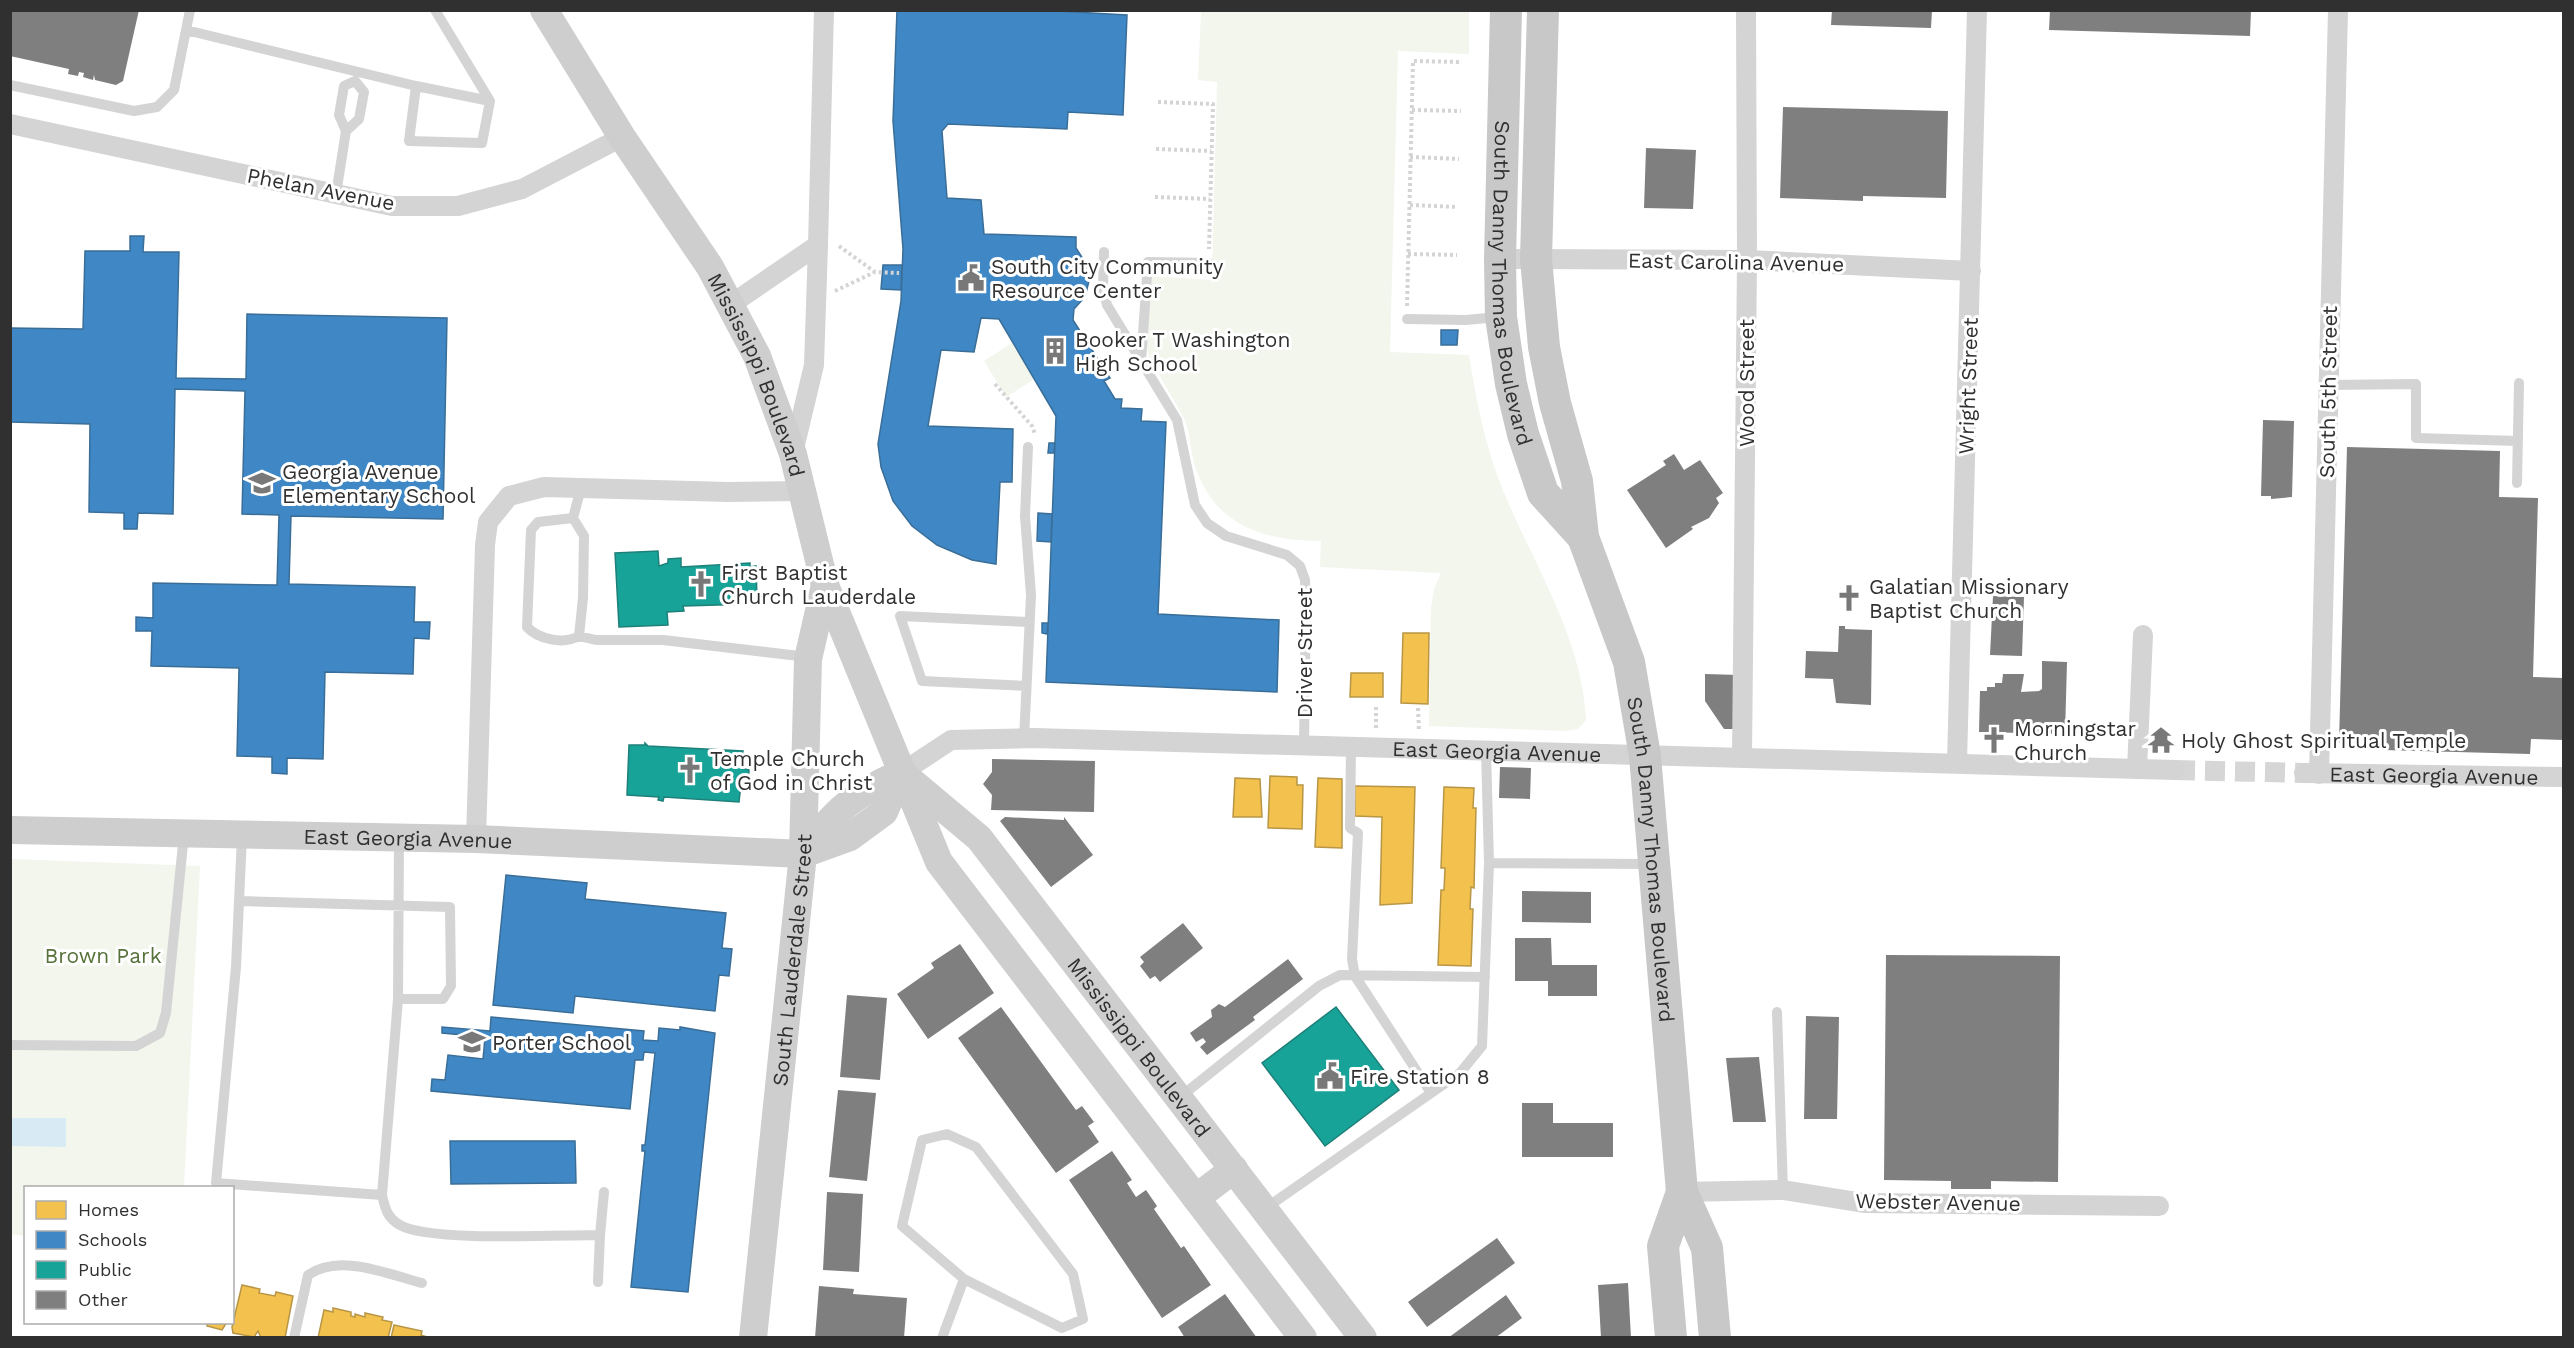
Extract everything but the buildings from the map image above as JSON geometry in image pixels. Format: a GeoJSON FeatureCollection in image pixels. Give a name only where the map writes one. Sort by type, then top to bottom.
{"type":"FeatureCollection","features":[{"type":"Feature","properties":{"kind":"main road","name":"Mississippi Boulevard"},"geometry":{"type":"LineString","coordinates":[[544,10],[622,137],[710,267],[757,356],[793,454],[825,585],[939,862],[1303,1338]]}},
{"type":"Feature","properties":{"kind":"main road","name":"South Danny Thomas Boulevard"},"geometry":{"type":"LineString","coordinates":[[1506,10],[1500,260],[1501,317],[1513,394],[1523,434],[1543,493],[1582,537]]}},
{"type":"Feature","properties":{"kind":"main road","name":"South Danny Thomas Boulevard"},"geometry":{"type":"LineString","coordinates":[[1543,10],[1536,259],[1544,347],[1555,403],[1577,481],[1582,537],[1629,662],[1645,756],[1682,1192],[1707,1248],[1715,1338]]}},
{"type":"Feature","properties":{"kind":"main road","name":"South Lauderdale Street"},"geometry":{"type":"LineString","coordinates":[[753,1338],[803,854],[808,657],[825,585]]}},
{"type":"Feature","properties":{"kind":"main road","name":"Mississippi Boulevard"},"geometry":{"type":"LineString","coordinates":[[901,773],[979,838],[1363,1338]]}},
{"type":"Feature","properties":{"kind":"main road","name":"East Georgia Avenue"},"geometry":{"type":"LineString","coordinates":[[10,830],[476,839],[803,854],[850,837],[884,812],[901,773]]}},
{"type":"Feature","properties":{"kind":"main road"},"geometry":{"type":"LineString","coordinates":[[1196,1198],[1234,1169]]}},
{"type":"Feature","properties":{"kind":"main road","name":"South Danny Thomas Boulevard"},"geometry":{"type":"LineString","coordinates":[[1671,1338],[1663,1246],[1682,1192]]}},
{"type":"Feature","properties":{"kind":"street"},"geometry":{"type":"LineString","coordinates":[[793,454],[814,365],[824,10]]}},
{"type":"Feature","properties":{"kind":"street","name":"Wood Street"},"geometry":{"type":"LineString","coordinates":[[1742,756],[1747,260],[1746,10]]}},
{"type":"Feature","properties":{"kind":"street","name":"Wright Street"},"geometry":{"type":"LineString","coordinates":[[1957,762],[1977,10]]}},
{"type":"Feature","properties":{"kind":"street","name":"South 5th Street"},"geometry":{"type":"LineString","coordinates":[[2312,773],[2328,385],[2338,10]]}},
{"type":"Feature","properties":{"kind":"street","name":"Phelan Avenue"},"geometry":{"type":"LineString","coordinates":[[10,124],[392,206],[458,206],[522,189],[622,137]]}},
{"type":"Feature","properties":{"kind":"street"},"geometry":{"type":"LineString","coordinates":[[730,305],[818,238]]}},
{"type":"Feature","properties":{"kind":"street","name":"East Carolina Avenue"},"geometry":{"type":"LineString","coordinates":[[1500,260],[1747,260],[1971,271]]}},
{"type":"Feature","properties":{"kind":"street"},"geometry":{"type":"LineString","coordinates":[[476,839],[485,545],[488,522],[509,496],[544,487],[802,492]]}},
{"type":"Feature","properties":{"kind":"street"},"geometry":{"type":"LineString","coordinates":[[2137,769],[2143,635]]}},
{"type":"Feature","properties":{"kind":"street","name":"East Georgia Avenue"},"geometry":{"type":"LineString","coordinates":[[901,773],[951,740],[1024,738],[1645,756],[1742,756],[2175,770]]}},
{"type":"Feature","properties":{"kind":"street","name":"East Georgia Avenue"},"geometry":{"type":"LineString","coordinates":[[2312,773],[2564,777]]}},
{"type":"Feature","properties":{"kind":"street","name":"Webster Avenue"},"geometry":{"type":"LineString","coordinates":[[1682,1192],[1782,1190],[1864,1203],[2159,1206]]}},
{"type":"Feature","properties":{"kind":"lane"},"geometry":{"type":"LineString","coordinates":[[10,85],[134,111],[157,107],[174,90],[190,10]]}},
{"type":"Feature","properties":{"kind":"lane"},"geometry":{"type":"LineString","coordinates":[[416,86],[409,141],[482,143],[490,101],[435,10]]}},
{"type":"Feature","properties":{"kind":"lane"},"geometry":{"type":"LineString","coordinates":[[186,30],[356,76],[490,101]]}},
{"type":"Feature","properties":{"kind":"lane"},"geometry":{"type":"LineString","coordinates":[[336,194],[346,131],[339,115],[344,86],[356,76]]}},
{"type":"Feature","properties":{"kind":"lane"},"geometry":{"type":"LineString","coordinates":[[346,131],[359,119],[364,92],[356,76]]}},
{"type":"Feature","properties":{"kind":"lane","name":"Driver Street"},"geometry":{"type":"LineString","coordinates":[[1104,252],[1103,288],[1107,305],[1177,420],[1189,487],[1195,505],[1207,522],[1240,543],[1287,555],[1300,566],[1305,580],[1306,598],[1304,746]]}},
{"type":"Feature","properties":{"kind":"lane"},"geometry":{"type":"LineString","coordinates":[[1141,363],[1148,262],[1209,263]]}},
{"type":"Feature","properties":{"kind":"lane"},"geometry":{"type":"LineString","coordinates":[[1407,319],[1466,320],[1501,317]]}},
{"type":"Feature","properties":{"kind":"lane"},"geometry":{"type":"LineString","coordinates":[[2517,483],[2519,383]]}},
{"type":"Feature","properties":{"kind":"lane"},"geometry":{"type":"LineString","coordinates":[[2328,385],[2416,384],[2416,438],[2518,441]]}},
{"type":"Feature","properties":{"kind":"lane"},"geometry":{"type":"LineString","coordinates":[[1024,738],[1031,595],[1025,516],[1028,447]]}},
{"type":"Feature","properties":{"kind":"lane"},"geometry":{"type":"LineString","coordinates":[[579,636],[583,598],[584,536],[573,518],[581,488]]}},
{"type":"Feature","properties":{"kind":"lane"},"geometry":{"type":"LineString","coordinates":[[573,518],[538,522],[531,530],[527,627],[535,635],[548,639],[575,639],[579,636],[596,640],[663,640],[808,657]]}},
{"type":"Feature","properties":{"kind":"lane"},"geometry":{"type":"LineString","coordinates":[[1026,686],[922,681],[900,616],[1029,622]]}},
{"type":"Feature","properties":{"kind":"lane"},"geometry":{"type":"LineString","coordinates":[[1351,747],[1350,828],[1358,833],[1352,958],[1355,976],[1431,1093]]}},
{"type":"Feature","properties":{"kind":"lane"},"geometry":{"type":"LineString","coordinates":[[1264,1209],[1460,1073],[1482,1046],[1489,863],[1486,751]]}},
{"type":"Feature","properties":{"kind":"lane"},"geometry":{"type":"LineString","coordinates":[[10,1045],[136,1047],[160,1033],[166,1013],[184,833]]}},
{"type":"Feature","properties":{"kind":"lane"},"geometry":{"type":"LineString","coordinates":[[242,836],[240,901],[216,1183],[382,1195]]}},
{"type":"Feature","properties":{"kind":"lane"},"geometry":{"type":"LineString","coordinates":[[399,838],[398,999],[382,1195],[387,1215],[401,1226],[443,1235],[600,1236]]}},
{"type":"Feature","properties":{"kind":"lane"},"geometry":{"type":"LineString","coordinates":[[1489,863],[1654,864]]}},
{"type":"Feature","properties":{"kind":"lane"},"geometry":{"type":"LineString","coordinates":[[240,901],[450,907],[451,986],[443,999],[398,999]]}},
{"type":"Feature","properties":{"kind":"lane"},"geometry":{"type":"LineString","coordinates":[[1179,1098],[1319,986],[1340,975],[1485,977]]}},
{"type":"Feature","properties":{"kind":"lane"},"geometry":{"type":"LineString","coordinates":[[1777,1012],[1782,1190]]}},
{"type":"Feature","properties":{"kind":"lane"},"geometry":{"type":"LineString","coordinates":[[947,1134],[976,1147],[1073,1274],[1083,1319],[1062,1328],[964,1279],[902,1226],[922,1140],[947,1134]]}},
{"type":"Feature","properties":{"kind":"lane"},"geometry":{"type":"LineString","coordinates":[[598,1282],[603,1192]]}},
{"type":"Feature","properties":{"kind":"lane"},"geometry":{"type":"LineString","coordinates":[[294,1338],[308,1275],[321,1266],[355,1266],[422,1282]]}},
{"type":"Feature","properties":{"kind":"lane"},"geometry":{"type":"LineString","coordinates":[[942,1338],[964,1279]]}},
{"type":"Feature","properties":{"kind":"path"},"geometry":{"type":"LineString","coordinates":[[1407,319],[1413,61],[1462,62]]}},
{"type":"Feature","properties":{"kind":"path"},"geometry":{"type":"LineString","coordinates":[[1158,102],[1213,104],[1209,263]]}},
{"type":"Feature","properties":{"kind":"path"},"geometry":{"type":"LineString","coordinates":[[1412,110],[1461,111]]}},
{"type":"Feature","properties":{"kind":"path"},"geometry":{"type":"LineString","coordinates":[[1156,149],[1211,151]]}},
{"type":"Feature","properties":{"kind":"path"},"geometry":{"type":"LineString","coordinates":[[1410,157],[1459,159]]}},
{"type":"Feature","properties":{"kind":"path"},"geometry":{"type":"LineString","coordinates":[[1155,197],[1210,199]]}},
{"type":"Feature","properties":{"kind":"path"},"geometry":{"type":"LineString","coordinates":[[1410,205],[1458,207]]}},
{"type":"Feature","properties":{"kind":"path"},"geometry":{"type":"LineString","coordinates":[[818,238],[874,272]]}},
{"type":"Feature","properties":{"kind":"path"},"geometry":{"type":"LineString","coordinates":[[1408,254],[1457,255]]}},
{"type":"Feature","properties":{"kind":"path"},"geometry":{"type":"LineString","coordinates":[[815,301],[874,272],[899,273]]}},
{"type":"Feature","properties":{"kind":"path"},"geometry":{"type":"LineString","coordinates":[[995,384],[1032,426],[1035,435],[1028,447]]}},
{"type":"Feature","properties":{"kind":"path"},"geometry":{"type":"LineString","coordinates":[[1376,707],[1376,730]]}},
{"type":"Feature","properties":{"kind":"path"},"geometry":{"type":"LineString","coordinates":[[1418,708],[1419,732]]}},
{"type":"Feature","properties":{"kind":"green space"},"geometry":{"type":"Polygon","coordinates":[[[1201,11],[1469,11],[1469,54],[1398,51],[1390,352],[1469,355],[1482,422],[1496,472],[1554,601],[1576,659],[1583,689],[1586,720],[1578,729],[1565,731],[1429,726],[1431,608],[1434,589],[1441,573],[1320,567],[1321,541],[1280,538],[1244,526],[1215,503],[1204,486],[1195,466],[1185,421],[1149,355],[1145,331],[1149,276],[1212,280],[1217,82],[1198,80],[1201,11]]]}},
{"type":"Feature","properties":{"kind":"green space"},"geometry":{"type":"Polygon","coordinates":[[[1012,343],[1035,379],[1006,397],[984,361],[1012,343]]]}},
{"type":"Feature","properties":{"kind":"green space","name":"Brown Park"},"geometry":{"type":"Polygon","coordinates":[[[11,859],[200,866],[184,1186],[24,1186],[24,1236],[11,1234],[11,859]]]}},
{"type":"Feature","properties":{"kind":"shaded area"},"geometry":{"type":"Polygon","coordinates":[[[11,1118],[66,1118],[66,1147],[11,1146],[11,1118]]]}},
{"type":"Feature","properties":{"kind":"tunnel"},"geometry":{"type":"LineString","coordinates":[[2175,770],[2304,773]]}},
{"type":"Feature","properties":{"kind":"place","name":"South City Community Resource Center"},"geometry":{"type":"Point","coordinates":[971,278]}},
{"type":"Feature","properties":{"kind":"place","name":"Booker T Washington High School"},"geometry":{"type":"Point","coordinates":[1055,351]}},
{"type":"Feature","properties":{"kind":"place","name":"Georgia Avenue Elementary School"},"geometry":{"type":"Point","coordinates":[262,483]}},
{"type":"Feature","properties":{"kind":"place","name":"First Baptist Church Lauderdale"},"geometry":{"type":"Point","coordinates":[701,584]}},
{"type":"Feature","properties":{"kind":"place","name":"Galatian Missionary Baptist Church"},"geometry":{"type":"Point","coordinates":[1849,598]}},
{"type":"Feature","properties":{"kind":"place","name":"Morningstar Church"},"geometry":{"type":"Point","coordinates":[1994,740]}},
{"type":"Feature","properties":{"kind":"place","name":"Holy Ghost Spiritual Temple"},"geometry":{"type":"Point","coordinates":[2161,740]}},
{"type":"Feature","properties":{"kind":"place","name":"Temple Church of God in Christ"},"geometry":{"type":"Point","coordinates":[690,770]}},
{"type":"Feature","properties":{"kind":"place","name":"Porter School"},"geometry":{"type":"Point","coordinates":[472,1042]}},
{"type":"Feature","properties":{"kind":"place","name":"Fire Station 8"},"geometry":{"type":"Point","coordinates":[1330,1076]}}]}
